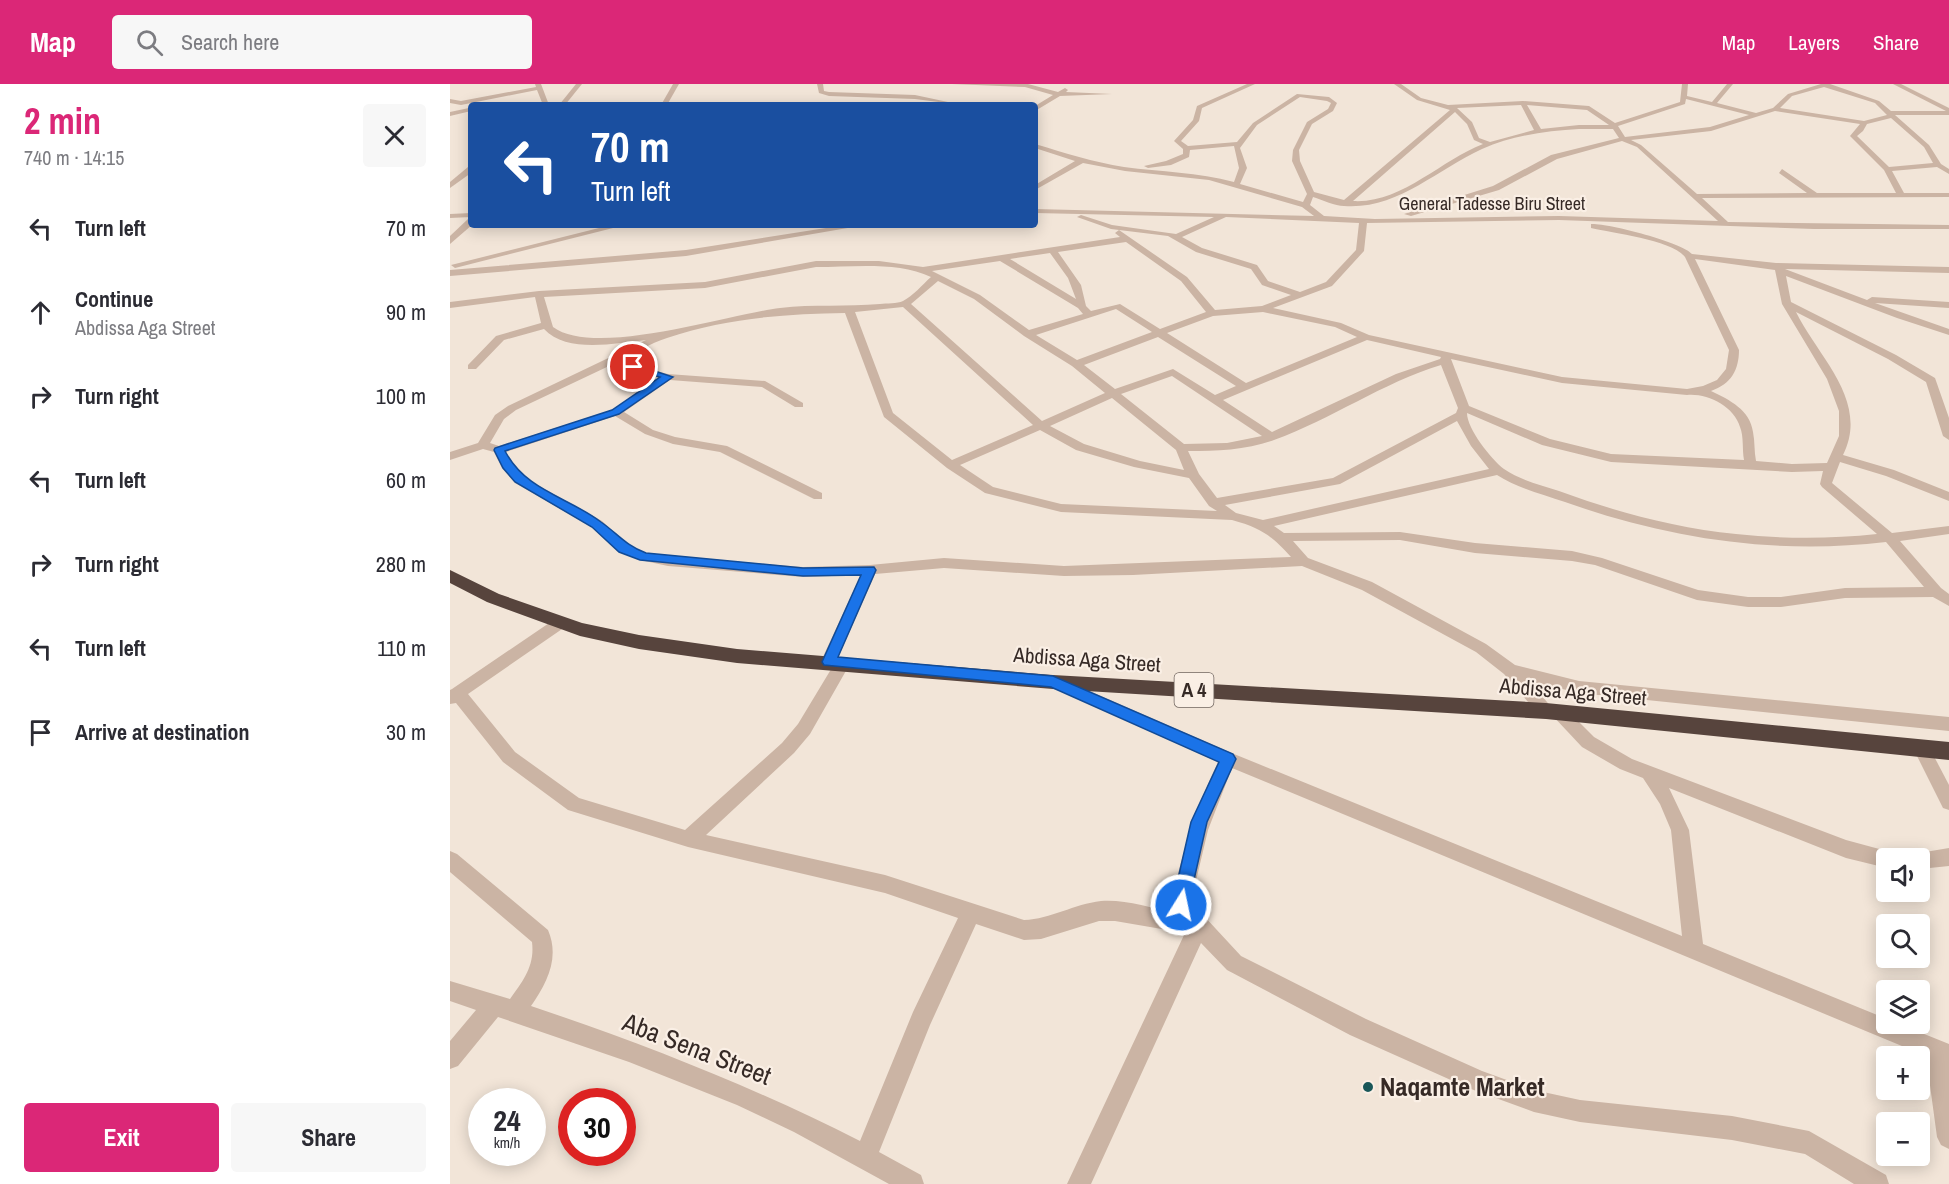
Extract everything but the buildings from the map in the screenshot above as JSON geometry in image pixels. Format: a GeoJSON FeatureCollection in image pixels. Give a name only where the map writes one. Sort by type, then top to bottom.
{"type":"FeatureCollection","features":[{"type":"Feature","properties":{"kind":"highway","name":"Abdissa Aga Street"},"geometry":{"type":"LineString","coordinates":[[450,576],[493,598],[560,622],[639,642],[737,656],[836,662],[1053,681],[1553,712],[1949,751]]}},
{"type":"Feature","properties":{"kind":"street"},"geometry":{"type":"LineString","coordinates":[[564,102],[579,84]]}},
{"type":"Feature","properties":{"kind":"street"},"geometry":{"type":"LineString","coordinates":[[666,102],[676,84]]}},
{"type":"Feature","properties":{"kind":"street"},"geometry":{"type":"LineString","coordinates":[[820,84],[821,92],[830,94],[905,96],[946,102]]}},
{"type":"Feature","properties":{"kind":"street"},"geometry":{"type":"LineString","coordinates":[[941,101],[956,84],[1025,85],[1058,94],[1109,94]]}},
{"type":"Feature","properties":{"kind":"street"},"geometry":{"type":"LineString","coordinates":[[1038,107],[1075,84]]}},
{"type":"Feature","properties":{"kind":"street"},"geometry":{"type":"LineString","coordinates":[[1238,144],[1186,148],[1177,141],[1196,121],[1199,107],[1252,84]]}},
{"type":"Feature","properties":{"kind":"street"},"geometry":{"type":"LineString","coordinates":[[1298,84],[1299,95]]}},
{"type":"Feature","properties":{"kind":"street"},"geometry":{"type":"LineString","coordinates":[[1397,84],[1419,99],[1453,107],[1523,103],[1589,108],[1613,126],[1623,139],[1639,146],[1726,224]]}},
{"type":"Feature","properties":{"kind":"street"},"geometry":{"type":"LineString","coordinates":[[1236,186],[1243,168],[1235,151],[1238,144],[1255,124],[1299,95],[1329,99],[1334,104],[1331,110],[1310,123],[1296,150],[1296,161],[1311,194],[1344,204],[1372,202],[1402,190],[1490,144],[1539,132],[1613,126],[1675,107],[1683,103],[1685,84]]}},
{"type":"Feature","properties":{"kind":"street"},"geometry":{"type":"LineString","coordinates":[[1714,103],[1731,84]]}},
{"type":"Feature","properties":{"kind":"street"},"geometry":{"type":"LineString","coordinates":[[1375,221],[1416,213],[1489,191],[1548,159],[1623,139],[1703,131],[1775,108],[1790,95],[1826,84],[1874,100],[1928,146],[1949,172]]}},
{"type":"Feature","properties":{"kind":"street"},"geometry":{"type":"LineString","coordinates":[[1896,84],[1949,112]]}},
{"type":"Feature","properties":{"kind":"street"},"geometry":{"type":"LineString","coordinates":[[450,101],[461,103],[539,86],[545,102]]}},
{"type":"Feature","properties":{"kind":"street"},"geometry":{"type":"LineString","coordinates":[[1103,100],[1116,89]]}},
{"type":"Feature","properties":{"kind":"street"},"geometry":{"type":"LineString","coordinates":[[1684,97],[1754,114]]}},
{"type":"Feature","properties":{"kind":"street"},"geometry":{"type":"LineString","coordinates":[[461,103],[468,109]]}},
{"type":"Feature","properties":{"kind":"street"},"geometry":{"type":"LineString","coordinates":[[1523,103],[1539,132]]}},
{"type":"Feature","properties":{"kind":"street"},"geometry":{"type":"LineString","coordinates":[[1453,107],[1470,123],[1476,139],[1490,144]]}},
{"type":"Feature","properties":{"kind":"street"},"geometry":{"type":"LineString","coordinates":[[1344,204],[1453,107]]}},
{"type":"Feature","properties":{"kind":"street"},"geometry":{"type":"LineString","coordinates":[[1775,108],[1864,123],[1889,115],[1949,112]]}},
{"type":"Feature","properties":{"kind":"street"},"geometry":{"type":"LineString","coordinates":[[450,114],[468,111]]}},
{"type":"Feature","properties":{"kind":"street"},"geometry":{"type":"LineString","coordinates":[[1864,123],[1861,130],[1853,136],[1887,169],[1902,196]]}},
{"type":"Feature","properties":{"kind":"street"},"geometry":{"type":"LineString","coordinates":[[1038,147],[1112,166],[1202,177],[1305,206],[1324,220]]}},
{"type":"Feature","properties":{"kind":"street"},"geometry":{"type":"LineString","coordinates":[[1112,166],[1168,164],[1186,155],[1186,148]]}},
{"type":"Feature","properties":{"kind":"street"},"geometry":{"type":"LineString","coordinates":[[1038,153],[1046,150]]}},
{"type":"Feature","properties":{"kind":"street"},"geometry":{"type":"LineString","coordinates":[[1038,186],[1083,160]]}},
{"type":"Feature","properties":{"kind":"street"},"geometry":{"type":"LineString","coordinates":[[1887,169],[1939,160]]}},
{"type":"Feature","properties":{"kind":"street"},"geometry":{"type":"LineString","coordinates":[[450,186],[468,171]]}},
{"type":"Feature","properties":{"kind":"street"},"geometry":{"type":"LineString","coordinates":[[1782,171],[1816,196]]}},
{"type":"Feature","properties":{"kind":"street"},"geometry":{"type":"LineString","coordinates":[[1305,206],[1311,194]]}},
{"type":"Feature","properties":{"kind":"street"},"geometry":{"type":"LineString","coordinates":[[1696,196],[1949,195]]}},
{"type":"Feature","properties":{"kind":"street","name":"General Tadesse Biru Street"},"geometry":{"type":"LineString","coordinates":[[1038,211],[1363,221],[1559,218],[1726,224],[1949,226]]}},
{"type":"Feature","properties":{"kind":"street"},"geometry":{"type":"LineString","coordinates":[[1065,211],[1112,227],[1175,237],[1199,250],[1254,267],[1265,283],[1300,296]]}},
{"type":"Feature","properties":{"kind":"street"},"geometry":{"type":"LineString","coordinates":[[1175,237],[1225,215]]}},
{"type":"Feature","properties":{"kind":"street"},"geometry":{"type":"LineString","coordinates":[[450,216],[468,216]]}},
{"type":"Feature","properties":{"kind":"street"},"geometry":{"type":"LineString","coordinates":[[1263,309],[1338,325],[1366,337],[1446,358],[1586,383],[1665,391],[1702,391],[1712,389],[1724,379],[1733,364],[1734,350],[1689,256],[1674,245],[1559,218]]}},
{"type":"Feature","properties":{"kind":"street"},"geometry":{"type":"LineString","coordinates":[[450,235],[468,219]]}},
{"type":"Feature","properties":{"kind":"street"},"geometry":{"type":"LineString","coordinates":[[1076,364],[1212,313],[1263,309],[1300,296],[1337,279],[1358,256],[1363,221]]}},
{"type":"Feature","properties":{"kind":"street"},"geometry":{"type":"LineString","coordinates":[[450,241],[468,224]]}},
{"type":"Feature","properties":{"kind":"street"},"geometry":{"type":"LineString","coordinates":[[1112,227],[1184,279],[1212,313]]}},
{"type":"Feature","properties":{"kind":"street"},"geometry":{"type":"LineString","coordinates":[[450,267],[607,228]]}},
{"type":"Feature","properties":{"kind":"street"},"geometry":{"type":"LineString","coordinates":[[450,273],[686,253],[842,228]]}},
{"type":"Feature","properties":{"kind":"street"},"geometry":{"type":"LineString","coordinates":[[450,304],[539,294],[687,287],[787,268],[823,264],[879,264],[923,270],[1054,252],[1126,239]]}},
{"type":"Feature","properties":{"kind":"street"},"geometry":{"type":"LineString","coordinates":[[1054,252],[1079,289],[1084,310]]}},
{"type":"Feature","properties":{"kind":"street"},"geometry":{"type":"LineString","coordinates":[[1689,256],[1778,268],[1949,270]]}},
{"type":"Feature","properties":{"kind":"street"},"geometry":{"type":"LineString","coordinates":[[1003,259],[1084,310]]}},
{"type":"Feature","properties":{"kind":"street"},"geometry":{"type":"LineString","coordinates":[[1778,268],[1848,297],[1949,332]]}},
{"type":"Feature","properties":{"kind":"street"},"geometry":{"type":"LineString","coordinates":[[1778,268],[1787,304],[1818,352],[1842,405],[1846,420],[1845,436],[1826,478],[1826,484],[1889,537],[1936,592],[1949,601]]}},
{"type":"Feature","properties":{"kind":"street"},"geometry":{"type":"LineString","coordinates":[[923,270],[977,297],[1028,334],[1076,364],[1181,448],[1193,476],[1214,503],[1232,516]]}},
{"type":"Feature","properties":{"kind":"street"},"geometry":{"type":"LineString","coordinates":[[483,445],[499,417],[512,408],[662,336],[691,327],[781,311],[849,310],[905,304],[937,277]]}},
{"type":"Feature","properties":{"kind":"street"},"geometry":{"type":"LineString","coordinates":[[539,294],[546,325],[556,334],[577,340],[662,336]]}},
{"type":"Feature","properties":{"kind":"street"},"geometry":{"type":"LineString","coordinates":[[1848,297],[1900,303],[1949,305]]}},
{"type":"Feature","properties":{"kind":"street"},"geometry":{"type":"LineString","coordinates":[[905,304],[1040,425],[1080,447],[1138,464],[1193,476]]}},
{"type":"Feature","properties":{"kind":"street"},"geometry":{"type":"LineString","coordinates":[[1787,304],[1892,357],[1931,380],[1949,436]]}},
{"type":"Feature","properties":{"kind":"street"},"geometry":{"type":"LineString","coordinates":[[1028,334],[1084,310],[1117,306],[1160,331],[1215,399],[1272,437]]}},
{"type":"Feature","properties":{"kind":"street"},"geometry":{"type":"LineString","coordinates":[[849,310],[888,416],[951,465],[989,490],[1053,507],[1232,516],[1263,524],[1281,537],[1303,561]]}},
{"type":"Feature","properties":{"kind":"street"},"geometry":{"type":"LineString","coordinates":[[472,367],[500,338],[546,325]]}},
{"type":"Feature","properties":{"kind":"street"},"geometry":{"type":"LineString","coordinates":[[1215,399],[1366,337]]}},
{"type":"Feature","properties":{"kind":"street"},"geometry":{"type":"LineString","coordinates":[[1446,358],[1462,412],[1478,447],[1498,471],[1610,514],[1697,533],[1786,543],[1841,542],[1949,531]]}},
{"type":"Feature","properties":{"kind":"street"},"geometry":{"type":"LineString","coordinates":[[1181,448],[1239,444],[1272,437],[1396,376],[1446,358]]}},
{"type":"Feature","properties":{"kind":"street"},"geometry":{"type":"LineString","coordinates":[[607,362],[668,377],[765,384],[800,405]]}},
{"type":"Feature","properties":{"kind":"street"},"geometry":{"type":"LineString","coordinates":[[951,465],[1112,394],[1187,366],[1245,387]]}},
{"type":"Feature","properties":{"kind":"street"},"geometry":{"type":"LineString","coordinates":[[450,456],[483,445],[499,450],[616,412],[668,377]]}},
{"type":"Feature","properties":{"kind":"street"},"geometry":{"type":"LineString","coordinates":[[1702,391],[1730,404],[1740,414],[1747,426],[1746,448],[1751,464]]}},
{"type":"Feature","properties":{"kind":"street"},"geometry":{"type":"LineString","coordinates":[[616,412],[649,432],[673,440],[711,445],[818,496]]}},
{"type":"Feature","properties":{"kind":"street"},"geometry":{"type":"LineString","coordinates":[[1214,503],[1336,481],[1462,412],[1546,442],[1586,453],[1633,460],[1751,464],[1792,468],[1835,462],[1890,473],[1949,497]]}},
{"type":"Feature","properties":{"kind":"street"},"geometry":{"type":"LineString","coordinates":[[499,450],[508,468],[519,480],[597,524],[624,549],[645,557],[803,572],[870,570],[944,563],[1074,571],[1303,561],[1367,586],[1481,648],[1510,670],[1553,712],[1606,755],[1846,849],[1876,856]]}},
{"type":"Feature","properties":{"kind":"street"},"geometry":{"type":"LineString","coordinates":[[1263,524],[1498,471]]}},
{"type":"Feature","properties":{"kind":"street"},"geometry":{"type":"LineString","coordinates":[[1281,537],[1400,536],[1475,548],[1563,554],[1597,561],[1697,595],[1748,602],[1781,602],[1845,593],[1936,592]]}},
{"type":"Feature","properties":{"kind":"street"},"geometry":{"type":"LineString","coordinates":[[688,839],[788,748],[804,729],[836,662],[870,570]]}},
{"type":"Feature","properties":{"kind":"street"},"geometry":{"type":"LineString","coordinates":[[560,622],[454,696],[509,757],[574,804],[688,839],[885,884],[1024,930],[1041,929],[1099,911],[1115,911],[1199,926]]}},
{"type":"Feature","properties":{"kind":"street"},"geometry":{"type":"LineString","coordinates":[[1510,670],[1579,687],[1949,724]]}},
{"type":"Feature","properties":{"kind":"street"},"geometry":{"type":"LineString","coordinates":[[1053,681],[1228,759],[1943,1052],[1949,1137]]}},
{"type":"Feature","properties":{"kind":"street"},"geometry":{"type":"LineString","coordinates":[[1921,748],[1949,802]]}},
{"type":"Feature","properties":{"kind":"street"},"geometry":{"type":"LineString","coordinates":[[1228,759],[1199,822],[1181,905],[1234,963],[1358,1027],[1479,1081],[1534,1101],[1580,1111],[1732,1128],[1809,1143],[1877,1184]]}},
{"type":"Feature","properties":{"kind":"street"},"geometry":{"type":"LineString","coordinates":[[1650,774],[1667,800],[1680,830],[1694,950]]}},
{"type":"Feature","properties":{"kind":"street"},"geometry":{"type":"LineString","coordinates":[[1930,859],[1949,857]]}},
{"type":"Feature","properties":{"kind":"street"},"geometry":{"type":"LineString","coordinates":[[450,860],[541,937],[545,956],[540,973],[450,1058]]}},
{"type":"Feature","properties":{"kind":"street"},"geometry":{"type":"LineString","coordinates":[[866,1156],[921,1020],[971,912]]}},
{"type":"Feature","properties":{"kind":"street"},"geometry":{"type":"LineString","coordinates":[[1079,1184],[1199,926]]}},
{"type":"Feature","properties":{"kind":"street","name":"Aba Sena Street"},"geometry":{"type":"LineString","coordinates":[[450,991],[714,1082],[866,1156],[912,1184]]}},
{"type":"Feature","properties":{"kind":"place","name":"Naqamte Market"},"geometry":{"type":"Point","coordinates":[1368,1087]}},
{"type":"Feature","properties":{"kind":"route"},"geometry":{"type":"LineString","coordinates":[[633,367],[668,377],[616,412],[499,450],[508,468],[519,480],[597,524],[624,549],[645,557],[668,561],[803,572],[870,570],[829,662],[1053,681],[1228,759],[1199,822],[1181,905]]}}]}
